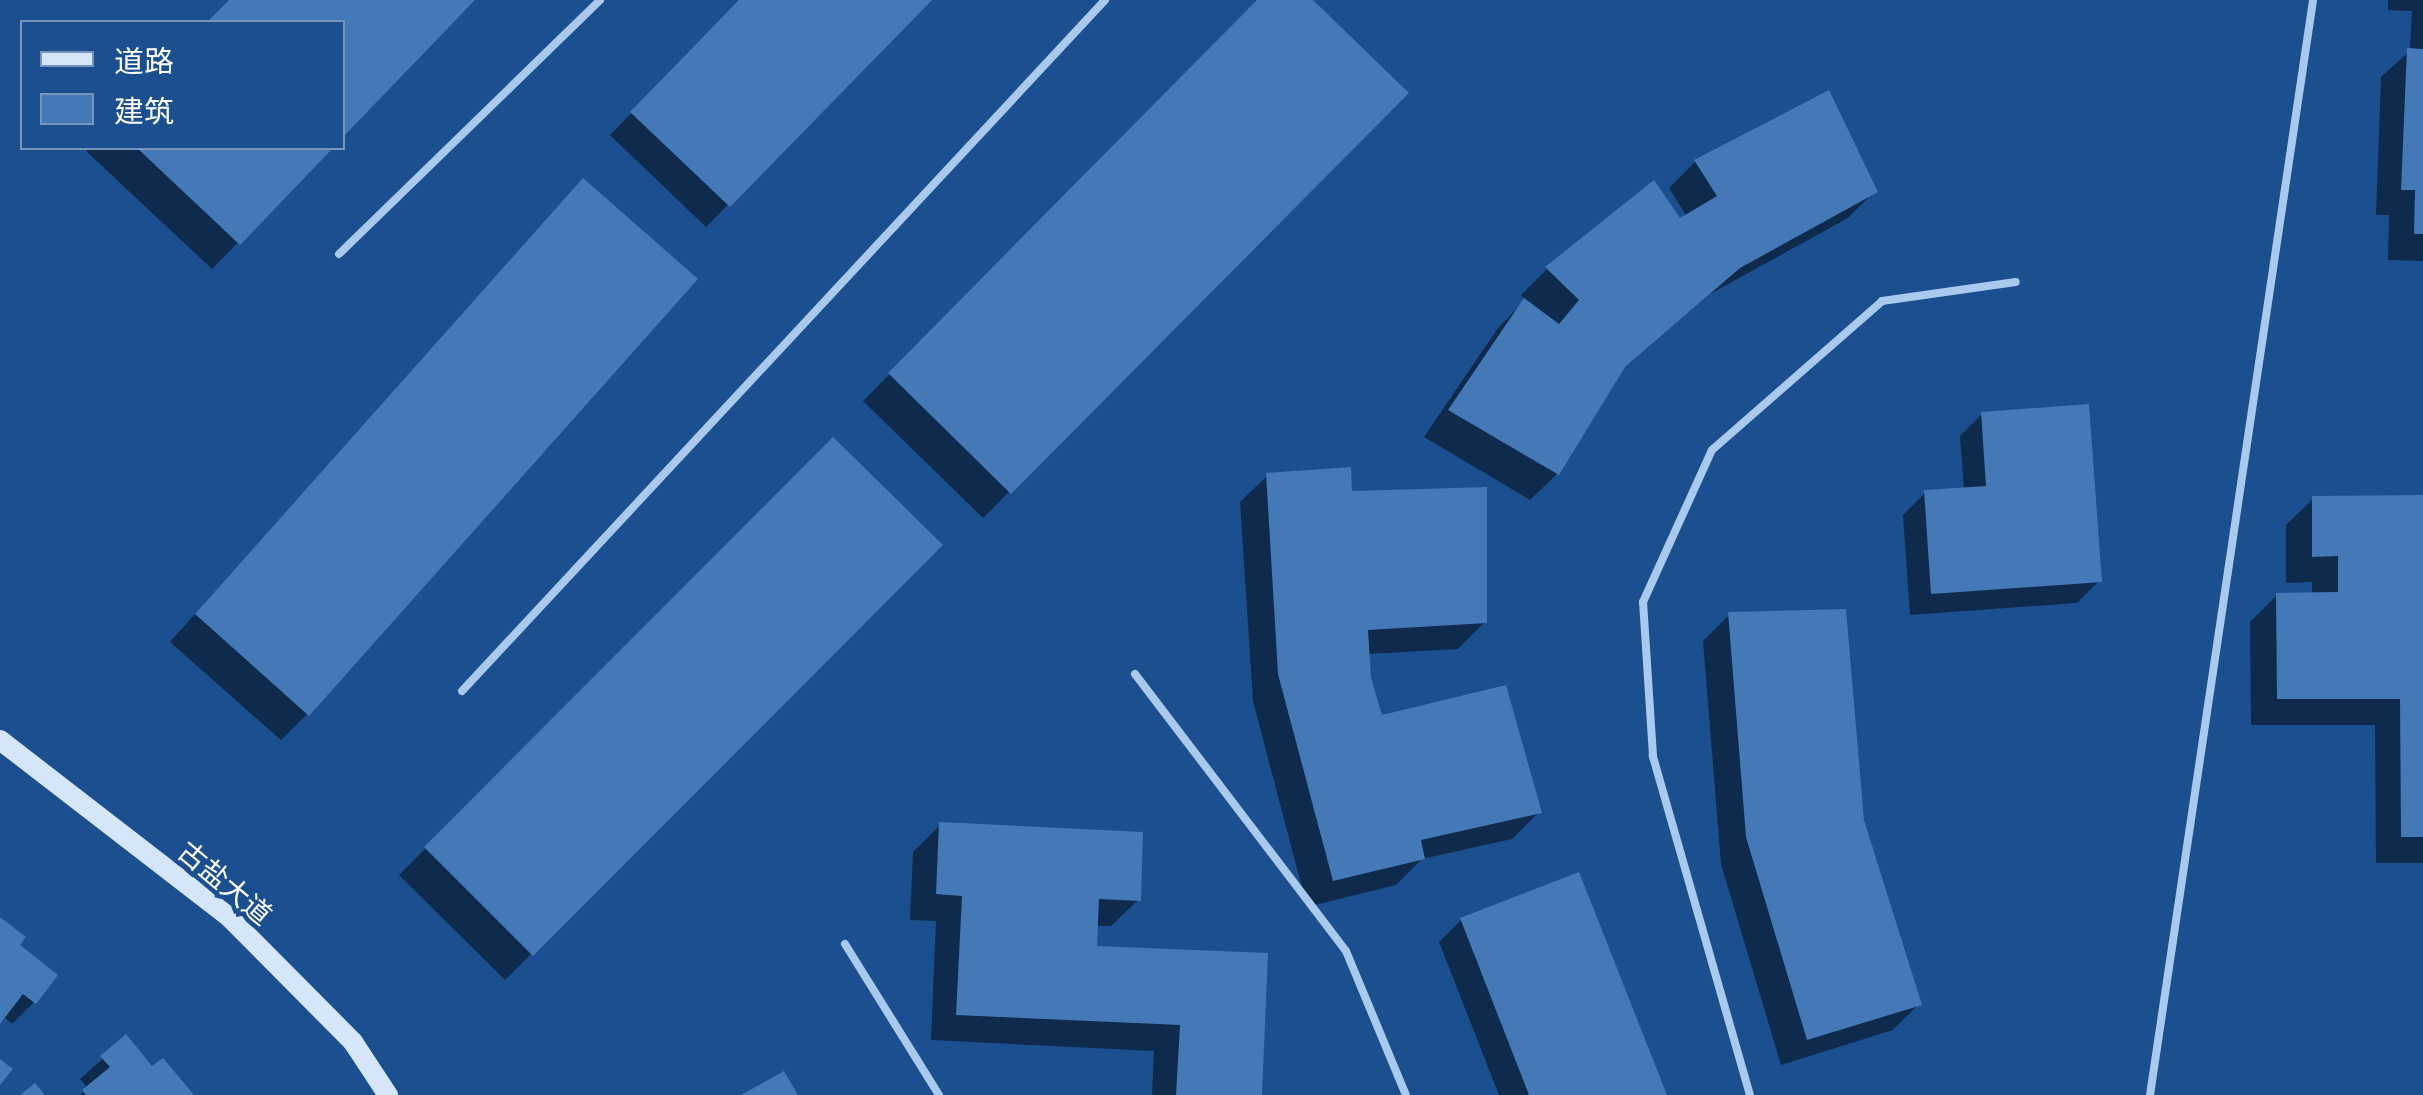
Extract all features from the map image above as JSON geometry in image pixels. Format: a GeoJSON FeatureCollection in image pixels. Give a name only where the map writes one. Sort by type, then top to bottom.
{"type":"FeatureCollection","features":[{"type":"Feature","properties":{"kind":"street","name":"古盐大道"},"geometry":{"type":"LineString","coordinates":[[0,740],[230,918],[354,1042],[388,1095]]}},
{"type":"Feature","properties":{"kind":"lane"},"geometry":{"type":"LineString","coordinates":[[339,254],[600,0]]}},
{"type":"Feature","properties":{"kind":"lane"},"geometry":{"type":"LineString","coordinates":[[462,691],[1105,0]]}},
{"type":"Feature","properties":{"kind":"lane"},"geometry":{"type":"LineString","coordinates":[[2150,1095],[2313,0]]}},
{"type":"Feature","properties":{"kind":"lane"},"geometry":{"type":"LineString","coordinates":[[1750,1095],[1653,756],[1643,602],[1712,450],[1882,301],[2016,282]]}},
{"type":"Feature","properties":{"kind":"lane"},"geometry":{"type":"LineString","coordinates":[[1134,674],[1346,951],[1406,1095]]}},
{"type":"Feature","properties":{"kind":"lane"},"geometry":{"type":"LineString","coordinates":[[845,944],[938,1095]]}},
{"type":"Feature","properties":{"kind":"building"},"geometry":{"type":"Polygon","coordinates":[[[229,0],[475,0],[345,135],[345,20],[209,20],[229,0]]]}},
{"type":"Feature","properties":{"kind":"building"},"geometry":{"type":"Polygon","coordinates":[[[739,0],[932,0],[730,207],[630,112],[739,0]]]}},
{"type":"Feature","properties":{"kind":"building"},"geometry":{"type":"Polygon","coordinates":[[[1257,0],[1313,0],[1409,93],[1011,494],[888,373],[1257,0]]]}},
{"type":"Feature","properties":{"kind":"building"},"geometry":{"type":"Polygon","coordinates":[[[2407,48],[2423,49],[2423,234],[2414,234],[2415,190],[2401,190],[2407,48]]]}},
{"type":"Feature","properties":{"kind":"building"},"geometry":{"type":"Polygon","coordinates":[[[1829,90],[1878,192],[1740,268],[1625,367],[1559,475],[1448,410],[1524,298],[1559,324],[1579,300],[1545,267],[1654,180],[1680,218],[1717,196],[1694,160],[1829,90]]]}},
{"type":"Feature","properties":{"kind":"building"},"geometry":{"type":"Polygon","coordinates":[[[139,150],[331,150],[240,245],[139,150]]]}},
{"type":"Feature","properties":{"kind":"building"},"geometry":{"type":"Polygon","coordinates":[[[583,178],[698,279],[309,716],[195,614],[583,178]]]}},
{"type":"Feature","properties":{"kind":"building"},"geometry":{"type":"Polygon","coordinates":[[[2089,404],[2102,582],[1931,594],[1924,490],[1986,486],[1981,412],[2089,404]]]}},
{"type":"Feature","properties":{"kind":"building"},"geometry":{"type":"Polygon","coordinates":[[[833,437],[943,545],[533,956],[424,847],[833,437]]]}},
{"type":"Feature","properties":{"kind":"building"},"geometry":{"type":"Polygon","coordinates":[[[1351,467],[1352,491],[1487,487],[1487,623],[1368,630],[1371,678],[1382,715],[1506,685],[1542,813],[1421,840],[1425,859],[1333,881],[1278,674],[1266,473],[1351,467]]]}},
{"type":"Feature","properties":{"kind":"building"},"geometry":{"type":"Polygon","coordinates":[[[2423,495],[2423,837],[2401,837],[2400,699],[2277,699],[2276,593],[2338,592],[2338,556],[2312,557],[2312,496],[2423,495]]]}},
{"type":"Feature","properties":{"kind":"building"},"geometry":{"type":"Polygon","coordinates":[[[1846,609],[1864,820],[1922,1005],[1807,1040],[1746,837],[1728,612],[1846,609]]]}},
{"type":"Feature","properties":{"kind":"building"},"geometry":{"type":"Polygon","coordinates":[[[939,822],[1143,832],[1141,901],[1099,899],[1097,946],[1268,953],[1262,1095],[1176,1095],[1180,1025],[956,1015],[962,896],[936,894],[939,822]]]}},
{"type":"Feature","properties":{"kind":"building"},"geometry":{"type":"Polygon","coordinates":[[[1579,872],[1667,1095],[1529,1095],[1460,918],[1579,872]]]}},
{"type":"Feature","properties":{"kind":"building"},"geometry":{"type":"Polygon","coordinates":[[[0,917],[26,937],[20,945],[58,975],[36,1004],[23,994],[0,1024],[0,917]]]}},
{"type":"Feature","properties":{"kind":"building"},"geometry":{"type":"Polygon","coordinates":[[[126,1034],[152,1066],[163,1058],[194,1095],[86,1095],[82,1090],[110,1067],[100,1056],[126,1034]]]}},
{"type":"Feature","properties":{"kind":"building"},"geometry":{"type":"Polygon","coordinates":[[[0,1059],[13,1069],[0,1085],[0,1059]]]}},
{"type":"Feature","properties":{"kind":"building"},"geometry":{"type":"Polygon","coordinates":[[[784,1071],[798,1095],[741,1095],[784,1071]]]}},
{"type":"Feature","properties":{"kind":"building"},"geometry":{"type":"Polygon","coordinates":[[[35,1083],[45,1095],[20,1095],[35,1083]]]}}]}
